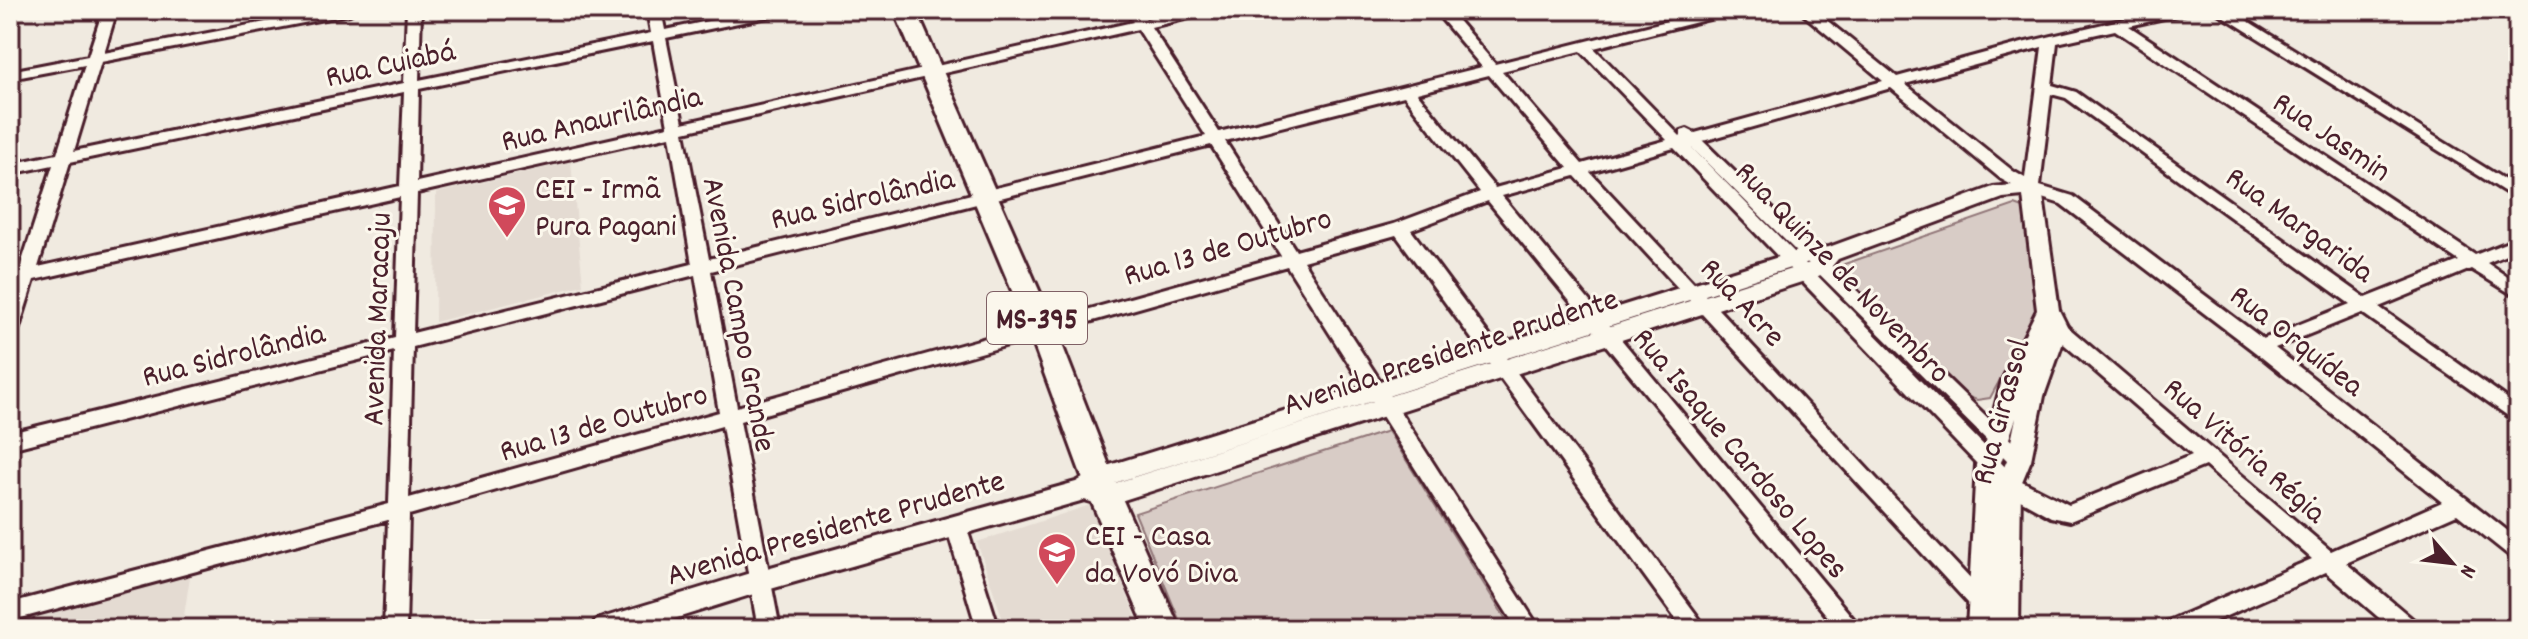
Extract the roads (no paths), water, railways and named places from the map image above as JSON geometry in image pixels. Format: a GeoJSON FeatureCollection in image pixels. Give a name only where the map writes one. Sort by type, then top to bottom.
{"type":"FeatureCollection","features":[{"type":"Feature","properties":{"kind":"main road","name":"MS-395"},"geometry":{"type":"LineString","coordinates":[[905,10],[1042,329],[1096,488],[1163,629]]}},
{"type":"Feature","properties":{"kind":"street"},"geometry":{"type":"LineString","coordinates":[[10,328],[18,277],[63,158],[110,10]]}},
{"type":"Feature","properties":{"kind":"street"},"geometry":{"type":"LineString","coordinates":[[10,75],[350,10]]}},
{"type":"Feature","properties":{"kind":"street","name":"Avenida Maracaju"},"geometry":{"type":"LineString","coordinates":[[395,629],[414,10]]}},
{"type":"Feature","properties":{"kind":"street","name":"Avenida Campo Grande"},"geometry":{"type":"LineString","coordinates":[[654,10],[769,629]]}},
{"type":"Feature","properties":{"kind":"street","name":"Rua Cuiabá"},"geometry":{"type":"LineString","coordinates":[[10,169],[782,10]]}},
{"type":"Feature","properties":{"kind":"street","name":"Rua Anaurilândia"},"geometry":{"type":"LineString","coordinates":[[18,277],[930,72],[1138,17],[1205,10]]}},
{"type":"Feature","properties":{"kind":"street","name":"Rua Acre"},"geometry":{"type":"LineString","coordinates":[[1441,10],[1579,170],[2006,629]]}},
{"type":"Feature","properties":{"kind":"street","name":"Rua Sidrolândia"},"geometry":{"type":"LineString","coordinates":[[10,441],[1728,10]]}},
{"type":"Feature","properties":{"kind":"street","name":"Rua Orquídea"},"geometry":{"type":"LineString","coordinates":[[1805,10],[2007,175],[2032,189],[2067,200],[2261,347],[2518,551]]}},
{"type":"Feature","properties":{"kind":"street","name":"Rua 13 de Outubro"},"geometry":{"type":"LineString","coordinates":[[10,612],[400,509],[730,417],[1400,228],[1491,194],[1685,140],[2050,41],[2181,10]]}},
{"type":"Feature","properties":{"kind":"street"},"geometry":{"type":"LineString","coordinates":[[2220,10],[2518,195]]}},
{"type":"Feature","properties":{"kind":"street"},"geometry":{"type":"LineString","coordinates":[[2236,10],[2518,182]]}},
{"type":"Feature","properties":{"kind":"street"},"geometry":{"type":"LineString","coordinates":[[1138,17],[1529,629]]}},
{"type":"Feature","properties":{"kind":"street","name":"Rua Jasmin"},"geometry":{"type":"LineString","coordinates":[[2117,25],[2518,292]]}},
{"type":"Feature","properties":{"kind":"street","name":"Rua Girassol"},"geometry":{"type":"LineString","coordinates":[[2006,629],[2014,472],[2049,320],[2032,189],[2050,41]]}},
{"type":"Feature","properties":{"kind":"street","name":"Rua Quinze de Novembro"},"geometry":{"type":"LineString","coordinates":[[1591,45],[1685,140],[1999,439],[2014,472],[2058,511],[2070,513],[2209,456]]}},
{"type":"Feature","properties":{"kind":"street","name":"Rua Margarida"},"geometry":{"type":"LineString","coordinates":[[2045,88],[2071,95],[2518,416]]}},
{"type":"Feature","properties":{"kind":"street","name":"Rua Isaque Cardoso Lopes"},"geometry":{"type":"LineString","coordinates":[[1407,90],[1600,329],[1851,629]]}},
{"type":"Feature","properties":{"kind":"street","name":"Avenida Presidente Prudente"},"geometry":{"type":"LineString","coordinates":[[605,629],[760,581],[1096,488],[1812,262],[2000,192],[2032,189]]}},
{"type":"Feature","properties":{"kind":"street"},"geometry":{"type":"LineString","coordinates":[[1400,228],[1696,629]]}},
{"type":"Feature","properties":{"kind":"street"},"geometry":{"type":"LineString","coordinates":[[2261,347],[2518,244]]}},
{"type":"Feature","properties":{"kind":"street","name":"Rua Quinze de Novembro"},"geometry":{"type":"LineString","coordinates":[[1812,262],[1988,465],[2014,472]]}},
{"type":"Feature","properties":{"kind":"street","name":"Rua Girassol"},"geometry":{"type":"LineString","coordinates":[[1980,629],[1988,465],[1999,439],[2013,380],[2049,320]]}},
{"type":"Feature","properties":{"kind":"street","name":"Rua Vitória Régia"},"geometry":{"type":"LineString","coordinates":[[2049,320],[2408,629]]}},
{"type":"Feature","properties":{"kind":"street"},"geometry":{"type":"LineString","coordinates":[[2174,629],[2459,504]]}},
{"type":"Feature","properties":{"kind":"street"},"geometry":{"type":"LineString","coordinates":[[956,526],[988,629]]}},
{"type":"Feature","properties":{"kind":"place","name":"CEI - Irmã Pura Pagani"},"geometry":{"type":"Point","coordinates":[507,239]}},
{"type":"Feature","properties":{"kind":"place","name":"CEI - Casa da Vovó Diva"},"geometry":{"type":"Point","coordinates":[1057,586]}}]}
